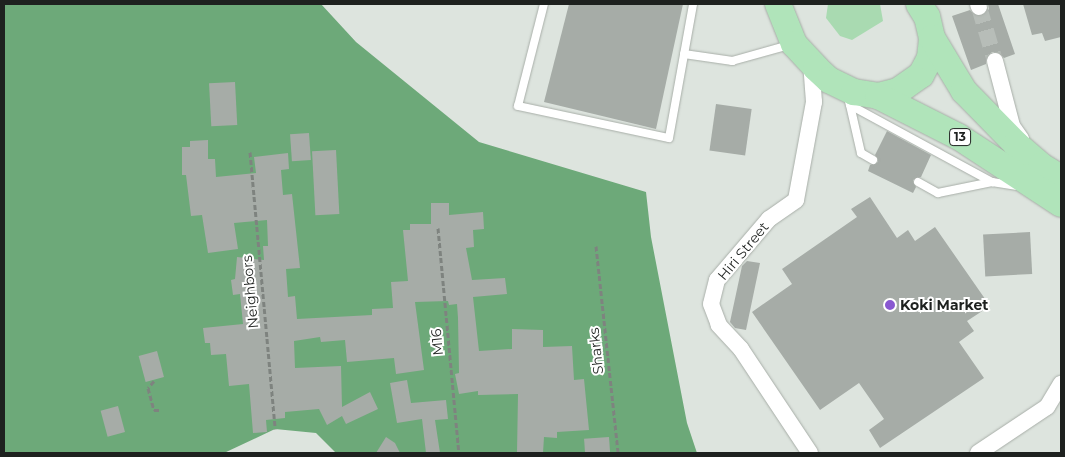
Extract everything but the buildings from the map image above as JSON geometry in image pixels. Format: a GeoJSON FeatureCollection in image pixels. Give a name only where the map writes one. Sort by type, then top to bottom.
{"type":"FeatureCollection","features":[{"type":"Feature","properties":{"kind":"highway","name":"13"},"geometry":{"type":"LineString","coordinates":[[778,4],[803,53],[829,80],[848,96],[878,96],[898,91],[921,75],[930,58],[932,38]]}},
{"type":"Feature","properties":{"kind":"highway","name":"13"},"geometry":{"type":"LineString","coordinates":[[919,4],[927,16],[932,38],[964,91],[1016,144],[1041,166],[1061,178]]}},
{"type":"Feature","properties":{"kind":"highway","name":"13"},"geometry":{"type":"LineString","coordinates":[[878,96],[959,137],[999,161],[1036,189],[1061,204]]}},
{"type":"Feature","properties":{"kind":"street","name":"Hiri Street"},"geometry":{"type":"LineString","coordinates":[[803,53],[814,102],[796,200],[769,219],[717,280],[711,304],[719,325],[741,350],[810,453]]}},
{"type":"Feature","properties":{"kind":"street"},"geometry":{"type":"LineString","coordinates":[[995,61],[1012,126],[1023,142],[1061,165]]}},
{"type":"Feature","properties":{"kind":"street"},"geometry":{"type":"LineString","coordinates":[[978,453],[1047,407],[1061,384]]}},
{"type":"Feature","properties":{"kind":"lane"},"geometry":{"type":"LineString","coordinates":[[544,4],[518,106],[669,138],[693,4]]}},
{"type":"Feature","properties":{"kind":"lane"},"geometry":{"type":"LineString","coordinates":[[684,54],[732,61],[803,53]]}},
{"type":"Feature","properties":{"kind":"lane"},"geometry":{"type":"LineString","coordinates":[[848,96],[861,153],[873,160]]}},
{"type":"Feature","properties":{"kind":"lane"},"geometry":{"type":"LineString","coordinates":[[848,96],[992,182]]}},
{"type":"Feature","properties":{"kind":"lane"},"geometry":{"type":"LineString","coordinates":[[918,182],[938,193],[992,182],[1036,189]]}},
{"type":"Feature","properties":{"kind":"path","name":"Neighbors"},"geometry":{"type":"LineString","coordinates":[[250,152],[275,429]]}},
{"type":"Feature","properties":{"kind":"path","name":"M16"},"geometry":{"type":"LineString","coordinates":[[438,228],[459,453]]}},
{"type":"Feature","properties":{"kind":"path","name":"Sharks"},"geometry":{"type":"LineString","coordinates":[[596,246],[618,453]]}},
{"type":"Feature","properties":{"kind":"path"},"geometry":{"type":"LineString","coordinates":[[154,381],[148,388],[154,410],[159,410]]}},
{"type":"Feature","properties":{"kind":"shaded area"},"geometry":{"type":"Polygon","coordinates":[[[4,4],[321,4],[356,42],[479,142],[646,192],[651,237],[687,423],[697,453],[336,453],[316,433],[275,429],[224,453],[4,453],[4,4]]]}},
{"type":"Feature","properties":{"kind":"shaded area"},"geometry":{"type":"Polygon","coordinates":[[[828,4],[880,4],[883,21],[852,40],[840,36],[826,18],[828,4]]]}},
{"type":"Feature","properties":{"kind":"tunnel"},"geometry":{"type":"LineString","coordinates":[[979,7],[995,61]]}},
{"type":"Feature","properties":{"kind":"place","name":"Koki Market"},"geometry":{"type":"Point","coordinates":[890,305]}}]}
